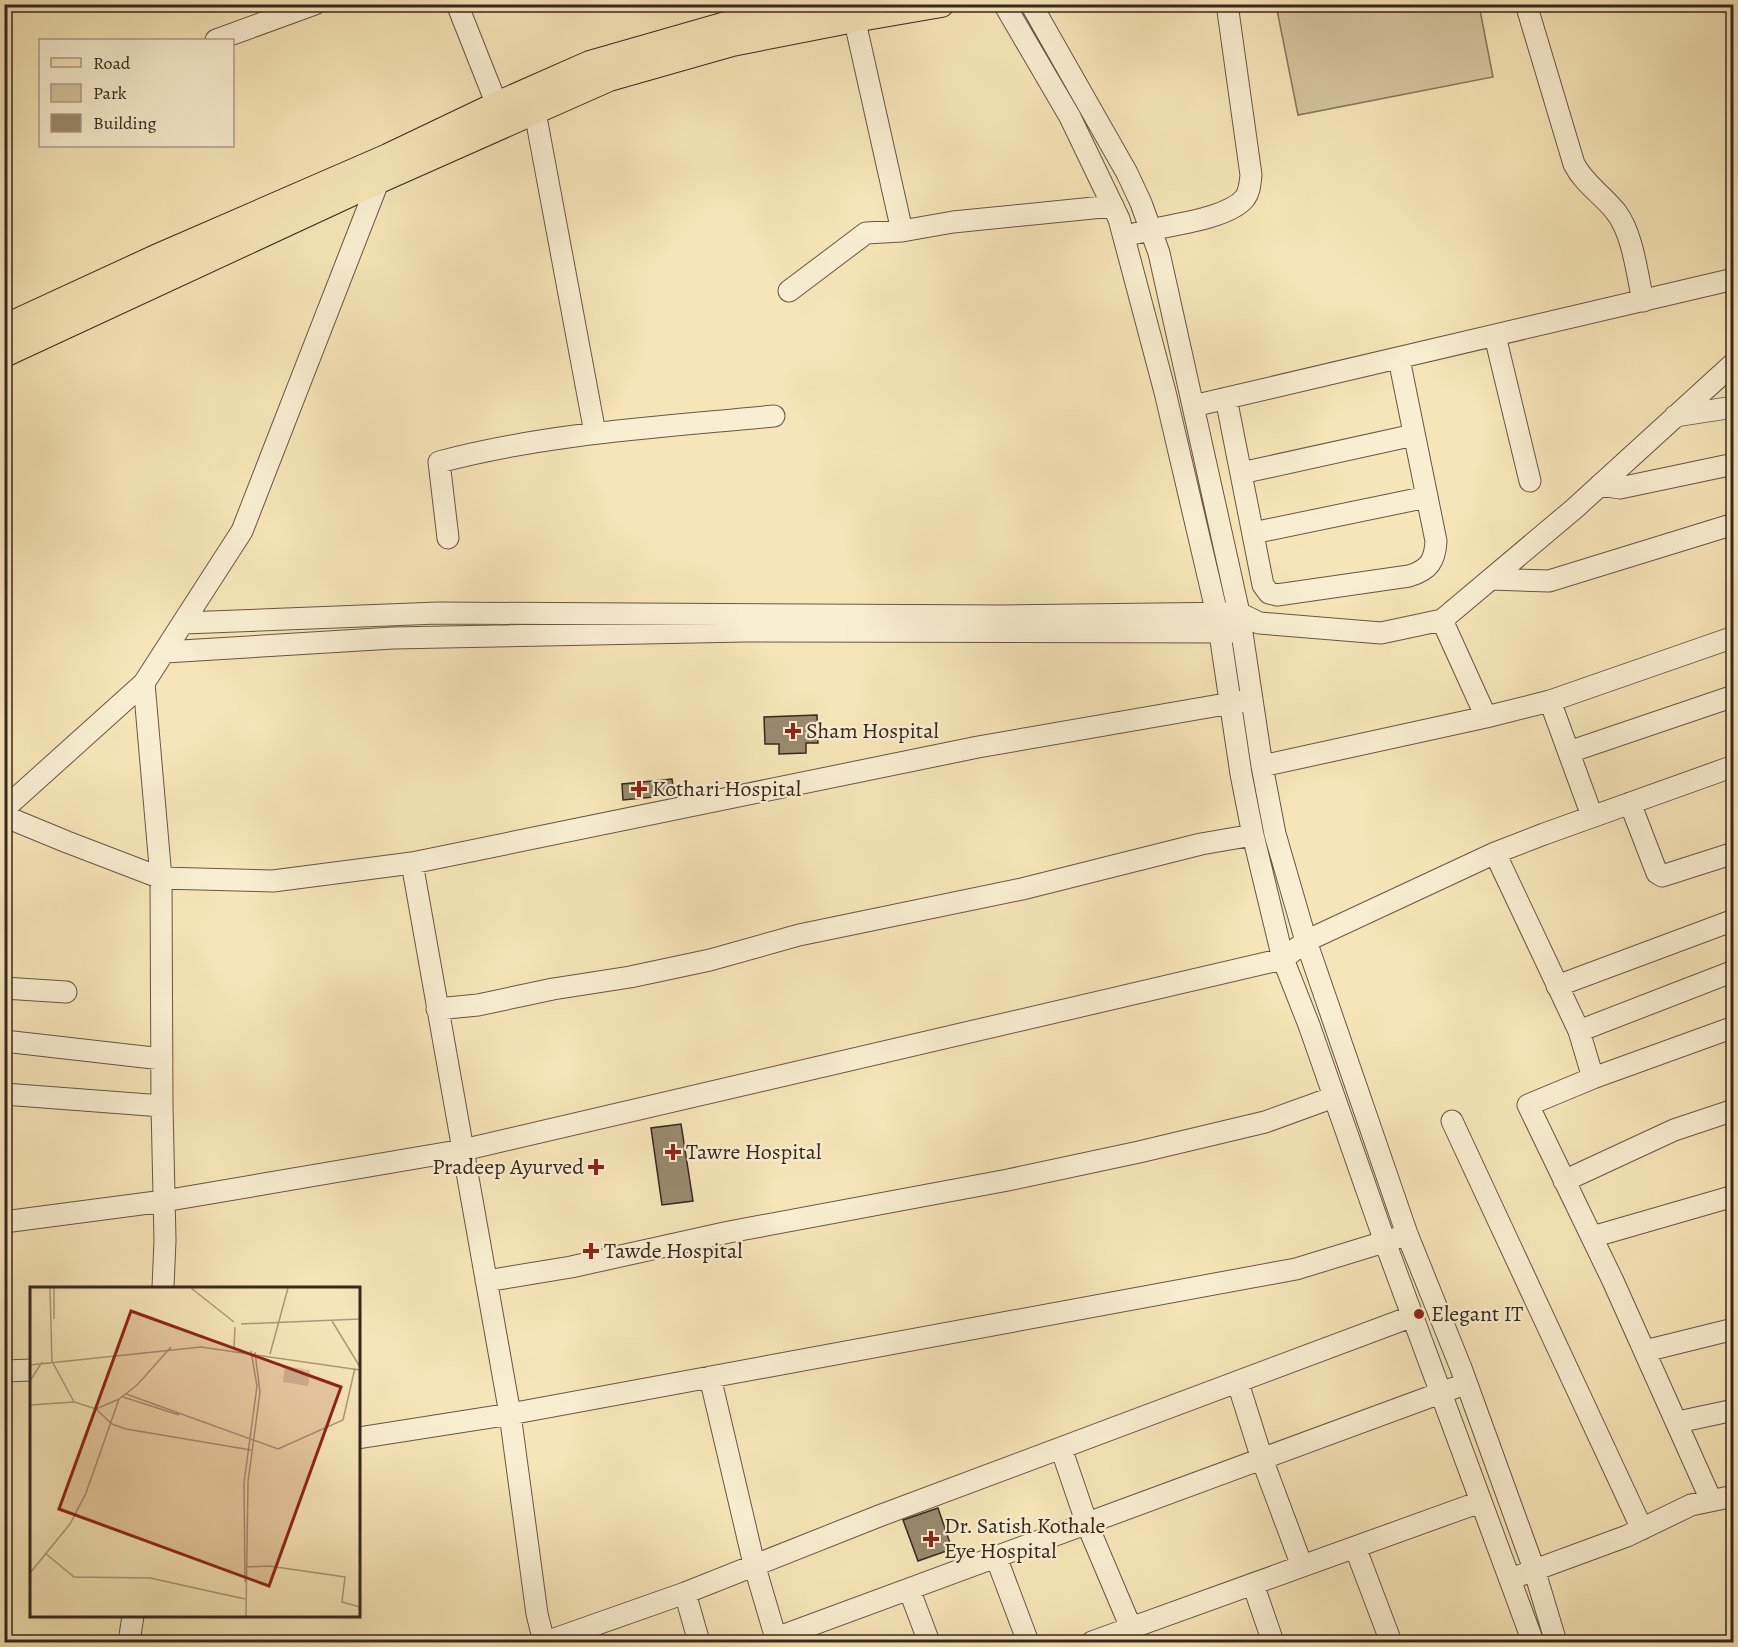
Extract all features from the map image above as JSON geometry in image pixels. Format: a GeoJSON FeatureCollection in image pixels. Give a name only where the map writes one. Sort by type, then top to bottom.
{"type":"FeatureCollection","features":[{"type":"Feature","properties":{"kind":"main road"},"geometry":{"type":"LineString","coordinates":[[4,354],[383,169],[533,100],[590,64],[726,25],[827,4]]}},
{"type":"Feature","properties":{"kind":"main road"},"geometry":{"type":"LineString","coordinates":[[4,328],[158,256],[383,169],[497,105],[533,100],[732,43],[853,12],[941,4]]}},
{"type":"Feature","properties":{"kind":"street"},"geometry":{"type":"LineString","coordinates":[[219,39],[315,4]]}},
{"type":"Feature","properties":{"kind":"street"},"geometry":{"type":"LineString","coordinates":[[457,4],[497,105]]}},
{"type":"Feature","properties":{"kind":"street"},"geometry":{"type":"LineString","coordinates":[[1004,4],[1070,117],[1113,206],[1124,237],[1165,392],[1219,624],[1253,835],[1283,959],[1533,1642]]}},
{"type":"Feature","properties":{"kind":"street"},"geometry":{"type":"LineString","coordinates":[[1031,4],[1127,173],[1159,253],[1193,406],[1247,623],[1252,699],[1275,834],[1306,941],[1407,1234],[1466,1383],[1534,1569],[1556,1642]]}},
{"type":"Feature","properties":{"kind":"street"},"geometry":{"type":"LineString","coordinates":[[1124,237],[1220,214],[1245,198],[1250,189],[1251,175],[1227,4]]}},
{"type":"Feature","properties":{"kind":"street"},"geometry":{"type":"LineString","coordinates":[[1526,4],[1574,164],[1580,176],[1623,222],[1643,301]]}},
{"type":"Feature","properties":{"kind":"street"},"geometry":{"type":"LineString","coordinates":[[853,12],[902,231]]}},
{"type":"Feature","properties":{"kind":"street"},"geometry":{"type":"LineString","coordinates":[[533,100],[595,433]]}},
{"type":"Feature","properties":{"kind":"street"},"geometry":{"type":"LineString","coordinates":[[383,169],[242,531],[144,683],[4,811],[16,821],[161,878],[273,881],[412,862],[978,747],[1252,699]]}},
{"type":"Feature","properties":{"kind":"street"},"geometry":{"type":"LineString","coordinates":[[789,291],[866,233],[902,231],[953,222],[1113,206]]}},
{"type":"Feature","properties":{"kind":"street"},"geometry":{"type":"LineString","coordinates":[[1193,406],[1734,279]]}},
{"type":"Feature","properties":{"kind":"street"},"geometry":{"type":"LineString","coordinates":[[1495,336],[1530,481]]}},
{"type":"Feature","properties":{"kind":"street"},"geometry":{"type":"LineString","coordinates":[[1226,398],[1263,585],[1269,593],[1277,596],[1409,576],[1419,573],[1432,562],[1436,541],[1399,359]]}},
{"type":"Feature","properties":{"kind":"street"},"geometry":{"type":"LineString","coordinates":[[184,623],[438,613],[726,622],[1247,623],[1381,633],[1442,620],[1600,485],[1734,363]]}},
{"type":"Feature","properties":{"kind":"street"},"geometry":{"type":"LineString","coordinates":[[1675,416],[1734,407]]}},
{"type":"Feature","properties":{"kind":"street"},"geometry":{"type":"LineString","coordinates":[[448,538],[439,462],[488,449],[595,433],[774,416]]}},
{"type":"Feature","properties":{"kind":"street"},"geometry":{"type":"LineString","coordinates":[[1241,473],[1414,435]]}},
{"type":"Feature","properties":{"kind":"street"},"geometry":{"type":"LineString","coordinates":[[1600,485],[1620,488],[1734,464]]}},
{"type":"Feature","properties":{"kind":"street"},"geometry":{"type":"LineString","coordinates":[[1253,533],[1427,496]]}},
{"type":"Feature","properties":{"kind":"street"},"geometry":{"type":"LineString","coordinates":[[1491,579],[1549,581],[1734,524]]}},
{"type":"Feature","properties":{"kind":"street"},"geometry":{"type":"LineString","coordinates":[[1442,620],[1486,717]]}},
{"type":"Feature","properties":{"kind":"street"},"geometry":{"type":"LineString","coordinates":[[165,652],[393,638],[726,622]]}},
{"type":"Feature","properties":{"kind":"street"},"geometry":{"type":"LineString","coordinates":[[1262,766],[1550,701],[1734,637]]}},
{"type":"Feature","properties":{"kind":"street"},"geometry":{"type":"LineString","coordinates":[[144,683],[161,878],[165,1240],[163,1287]]}},
{"type":"Feature","properties":{"kind":"street"},"geometry":{"type":"LineString","coordinates":[[1569,752],[1734,696]]}},
{"type":"Feature","properties":{"kind":"street"},"geometry":{"type":"LineString","coordinates":[[1550,701],[1592,816]]}},
{"type":"Feature","properties":{"kind":"street"},"geometry":{"type":"LineString","coordinates":[[4,1222],[164,1201],[463,1150],[1283,959],[1306,941],[1495,853],[1734,766]]}},
{"type":"Feature","properties":{"kind":"street"},"geometry":{"type":"LineString","coordinates":[[1630,803],[1658,873],[1662,876],[1734,853]]}},
{"type":"Feature","properties":{"kind":"street"},"geometry":{"type":"LineString","coordinates":[[437,1009],[478,1005],[710,960],[799,935],[1022,889],[1201,844],[1253,835]]}},
{"type":"Feature","properties":{"kind":"street"},"geometry":{"type":"LineString","coordinates":[[1495,853],[1579,1031],[1593,1078]]}},
{"type":"Feature","properties":{"kind":"street"},"geometry":{"type":"LineString","coordinates":[[412,862],[510,1414],[537,1614],[545,1642],[685,1593],[754,1564],[1413,1316]]}},
{"type":"Feature","properties":{"kind":"street"},"geometry":{"type":"LineString","coordinates":[[1557,986],[1734,920]]}},
{"type":"Feature","properties":{"kind":"street"},"geometry":{"type":"LineString","coordinates":[[1579,1031],[1734,971]]}},
{"type":"Feature","properties":{"kind":"street"},"geometry":{"type":"LineString","coordinates":[[4,988],[66,992]]}},
{"type":"Feature","properties":{"kind":"street"},"geometry":{"type":"LineString","coordinates":[[1711,1500],[1678,1422],[1528,1105],[1593,1078],[1734,1027]]}},
{"type":"Feature","properties":{"kind":"street"},"geometry":{"type":"LineString","coordinates":[[4,1041],[162,1059]]}},
{"type":"Feature","properties":{"kind":"street"},"geometry":{"type":"LineString","coordinates":[[4,1094],[162,1106]]}},
{"type":"Feature","properties":{"kind":"street"},"geometry":{"type":"LineString","coordinates":[[486,1281],[571,1267],[729,1232],[1008,1180],[1138,1152],[1265,1122],[1334,1097]]}},
{"type":"Feature","properties":{"kind":"street"},"geometry":{"type":"LineString","coordinates":[[1564,1181],[1674,1130],[1734,1110]]}},
{"type":"Feature","properties":{"kind":"street"},"geometry":{"type":"LineString","coordinates":[[1452,1121],[1642,1528]]}},
{"type":"Feature","properties":{"kind":"street"},"geometry":{"type":"LineString","coordinates":[[1592,1237],[1734,1196]]}},
{"type":"Feature","properties":{"kind":"street"},"geometry":{"type":"LineString","coordinates":[[360,1438],[510,1414],[1296,1269],[1407,1234]]}},
{"type":"Feature","properties":{"kind":"street"},"geometry":{"type":"LineString","coordinates":[[1645,1351],[1734,1329]]}},
{"type":"Feature","properties":{"kind":"street"},"geometry":{"type":"LineString","coordinates":[[4,1371],[30,1370]]}},
{"type":"Feature","properties":{"kind":"street"},"geometry":{"type":"LineString","coordinates":[[710,1377],[754,1564],[777,1640],[1466,1383]]}},
{"type":"Feature","properties":{"kind":"street"},"geometry":{"type":"LineString","coordinates":[[1238,1383],[1262,1459],[1302,1566]]}},
{"type":"Feature","properties":{"kind":"street"},"geometry":{"type":"LineString","coordinates":[[1678,1422],[1734,1410]]}},
{"type":"Feature","properties":{"kind":"street"},"geometry":{"type":"LineString","coordinates":[[1061,1448],[1087,1524],[1134,1635]]}},
{"type":"Feature","properties":{"kind":"street"},"geometry":{"type":"LineString","coordinates":[[1509,1579],[1642,1528],[1691,1504],[1734,1496]]}},
{"type":"Feature","properties":{"kind":"street"},"geometry":{"type":"LineString","coordinates":[[1092,1642],[1134,1635],[1253,1584],[1480,1502]]}},
{"type":"Feature","properties":{"kind":"street"},"geometry":{"type":"LineString","coordinates":[[1355,1547],[1391,1642]]}},
{"type":"Feature","properties":{"kind":"street"},"geometry":{"type":"LineString","coordinates":[[996,1557],[1028,1642]]}},
{"type":"Feature","properties":{"kind":"street"},"geometry":{"type":"LineString","coordinates":[[1253,1584],[1273,1642]]}},
{"type":"Feature","properties":{"kind":"street"},"geometry":{"type":"LineString","coordinates":[[909,1589],[929,1642]]}},
{"type":"Feature","properties":{"kind":"street"},"geometry":{"type":"LineString","coordinates":[[685,1593],[699,1642]]}},
{"type":"Feature","properties":{"kind":"street"},"geometry":{"type":"LineString","coordinates":[[129,1642],[133,1617]]}},
{"type":"Feature","properties":{"kind":"green space"},"geometry":{"type":"Polygon","coordinates":[[[1276,5],[1479,5],[1493,77],[1298,115],[1276,5]]]}},
{"type":"Feature","properties":{"kind":"building"},"geometry":{"type":"Polygon","coordinates":[[[817,715],[818,743],[806,743],[806,753],[779,754],[779,744],[765,744],[764,717],[817,715]]]}},
{"type":"Feature","properties":{"kind":"building"},"geometry":{"type":"Polygon","coordinates":[[[672,779],[674,795],[623,800],[622,784],[672,779]]]}},
{"type":"Feature","properties":{"kind":"building"},"geometry":{"type":"Polygon","coordinates":[[[681,1124],[693,1201],[662,1205],[651,1128],[681,1124]]]}},
{"type":"Feature","properties":{"kind":"building"},"geometry":{"type":"Polygon","coordinates":[[[938,1508],[952,1549],[918,1561],[903,1520],[938,1508]]]}},
{"type":"Feature","properties":{"kind":"place","name":"Sham Hospital"},"geometry":{"type":"Point","coordinates":[793,731]}},
{"type":"Feature","properties":{"kind":"place","name":"Kothari Hospital"},"geometry":{"type":"Point","coordinates":[639,789]}},
{"type":"Feature","properties":{"kind":"place","name":"Tawre Hospital"},"geometry":{"type":"Point","coordinates":[673,1152]}},
{"type":"Feature","properties":{"kind":"place","name":"Pradeep Ayurved"},"geometry":{"type":"Point","coordinates":[596,1167]}},
{"type":"Feature","properties":{"kind":"place","name":"Tawde Hospital"},"geometry":{"type":"Point","coordinates":[591,1251]}},
{"type":"Feature","properties":{"kind":"place","name":"Elegant IT"},"geometry":{"type":"Point","coordinates":[1419,1314]}},
{"type":"Feature","properties":{"kind":"place","name":"Dr. Satish Kothale Eye Hospital"},"geometry":{"type":"Point","coordinates":[931,1539]}}]}
